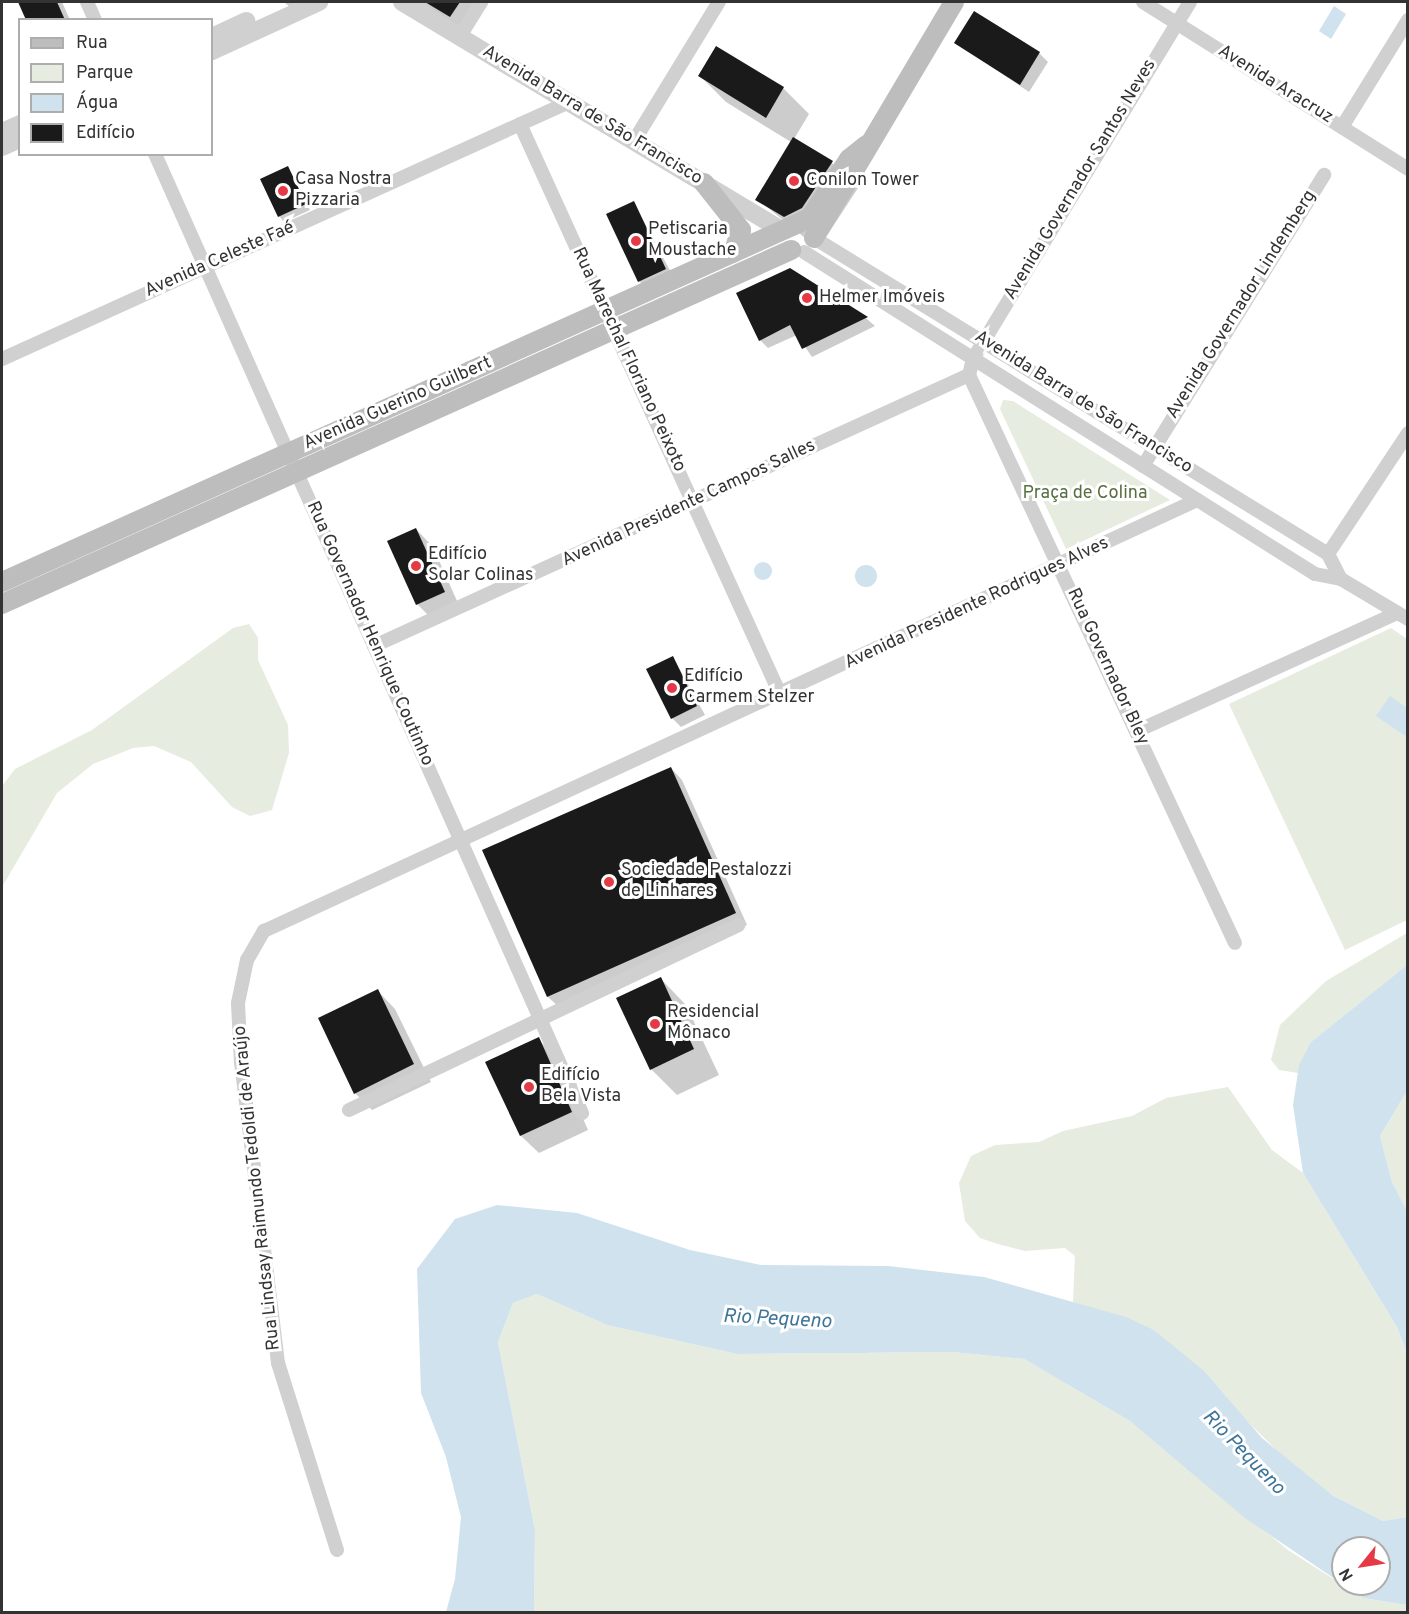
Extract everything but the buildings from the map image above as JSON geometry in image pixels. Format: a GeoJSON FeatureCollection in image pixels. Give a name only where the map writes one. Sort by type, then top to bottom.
{"type":"FeatureCollection","features":[{"type":"Feature","properties":{"kind":"main road"},"geometry":{"type":"LineString","coordinates":[[788,227],[785,236],[803,247],[859,167],[866,145],[954,2]]}},
{"type":"Feature","properties":{"kind":"main road","name":"Avenida Guerino Guilbert"},"geometry":{"type":"LineString","coordinates":[[2,582],[788,227],[817,212],[849,159],[866,145]]}},
{"type":"Feature","properties":{"kind":"main road"},"geometry":{"type":"LineString","coordinates":[[704,183],[741,230],[733,253]]}},
{"type":"Feature","properties":{"kind":"main road","name":"Avenida Guerino Guilbert"},"geometry":{"type":"LineString","coordinates":[[2,604],[614,329],[803,247]]}},
{"type":"Feature","properties":{"kind":"street"},"geometry":{"type":"LineString","coordinates":[[87,2],[94,18]]}},
{"type":"Feature","properties":{"kind":"street"},"geometry":{"type":"LineString","coordinates":[[213,37],[290,2]]}},
{"type":"Feature","properties":{"kind":"street"},"geometry":{"type":"LineString","coordinates":[[213,51],[319,2]]}},
{"type":"Feature","properties":{"kind":"street","name":"Avenida Barra de São Francisco"},"geometry":{"type":"LineString","coordinates":[[402,2],[704,183],[788,227]]}},
{"type":"Feature","properties":{"kind":"street"},"geometry":{"type":"LineString","coordinates":[[460,36],[481,2]]}},
{"type":"Feature","properties":{"kind":"street"},"geometry":{"type":"LineString","coordinates":[[634,141],[719,2]]}},
{"type":"Feature","properties":{"kind":"street","name":"Avenida Aracruz"},"geometry":{"type":"LineString","coordinates":[[1143,2],[1407,169]]}},
{"type":"Feature","properties":{"kind":"street","name":"Avenida Governador Santos Neves"},"geometry":{"type":"LineString","coordinates":[[973,359],[1190,2]]}},
{"type":"Feature","properties":{"kind":"street"},"geometry":{"type":"LineString","coordinates":[[1342,128],[1407,20]]}},
{"type":"Feature","properties":{"kind":"street","name":"Avenida Celeste Faé"},"geometry":{"type":"LineString","coordinates":[[2,359],[569,102]]}},
{"type":"Feature","properties":{"kind":"street","name":"Rua Marechal Floriano Peixoto"},"geometry":{"type":"LineString","coordinates":[[520,124],[780,694]]}},
{"type":"Feature","properties":{"kind":"street"},"geometry":{"type":"LineString","coordinates":[[2,132],[18,125]]}},
{"type":"Feature","properties":{"kind":"street"},"geometry":{"type":"LineString","coordinates":[[2,147],[18,140]]}},
{"type":"Feature","properties":{"kind":"street","name":"Rua Governador Henrique Coutinho"},"geometry":{"type":"LineString","coordinates":[[156,156],[582,1113]]}},
{"type":"Feature","properties":{"kind":"street","name":"Avenida Governador Lindemberg"},"geometry":{"type":"LineString","coordinates":[[1143,466],[1324,175]]}},
{"type":"Feature","properties":{"kind":"street","name":"Avenida Barra de São Francisco"},"geometry":{"type":"LineString","coordinates":[[803,247],[983,342],[1328,554]]}},
{"type":"Feature","properties":{"kind":"street","name":"Avenida Barra de São Francisco"},"geometry":{"type":"LineString","coordinates":[[803,247],[973,359],[1314,574],[1341,579],[1402,616]]}},
{"type":"Feature","properties":{"kind":"street"},"geometry":{"type":"LineString","coordinates":[[969,375],[973,359]]}},
{"type":"Feature","properties":{"kind":"street","name":"Avenida Presidente Campos Salles"},"geometry":{"type":"LineString","coordinates":[[374,646],[693,504],[969,375]]}},
{"type":"Feature","properties":{"kind":"street","name":"Rua Governador Bley"},"geometry":{"type":"LineString","coordinates":[[969,375],[1235,944]]}},
{"type":"Feature","properties":{"kind":"street"},"geometry":{"type":"LineString","coordinates":[[1341,579],[1328,554],[1407,433]]}},
{"type":"Feature","properties":{"kind":"street","name":"Avenida Presidente Rodrigues Alves"},"geometry":{"type":"LineString","coordinates":[[460,838],[1060,567],[1197,500]]}},
{"type":"Feature","properties":{"kind":"street"},"geometry":{"type":"LineString","coordinates":[[1137,731],[1402,616]]}},
{"type":"Feature","properties":{"kind":"street","name":"Rua Lindsay Raimundo Tedoldi de Araújo"},"geometry":{"type":"LineString","coordinates":[[337,1550],[278,1363],[238,1003],[247,960],[264,931],[460,838]]}},
{"type":"Feature","properties":{"kind":"street"},"geometry":{"type":"LineString","coordinates":[[350,1110],[540,1017],[738,925]]}},
{"type":"Feature","properties":{"kind":"green space","name":"Praça de Colina"},"geometry":{"type":"Polygon","coordinates":[[[1003,400],[1013,401],[1170,500],[1066,549],[1000,409],[1003,400]]]}},
{"type":"Feature","properties":{"kind":"green space"},"geometry":{"type":"Polygon","coordinates":[[[249,624],[258,638],[258,660],[288,725],[289,753],[272,810],[250,816],[232,807],[191,762],[154,746],[133,748],[93,764],[57,793],[2,887],[2,786],[15,769],[92,730],[233,628],[249,624]]]}},
{"type":"Feature","properties":{"kind":"green space"},"geometry":{"type":"Polygon","coordinates":[[[1391,628],[1407,639],[1407,920],[1345,950],[1229,704],[1391,628]]]}},
{"type":"Feature","properties":{"kind":"green space"},"geometry":{"type":"Polygon","coordinates":[[[1407,933],[1407,965],[1311,1042],[1298,1073],[1279,1070],[1271,1060],[1280,1025],[1326,981],[1407,933]]]}},
{"type":"Feature","properties":{"kind":"green space"},"geometry":{"type":"Polygon","coordinates":[[[1228,1087],[1272,1150],[1303,1173],[1397,1327],[1407,1353],[1407,1517],[1383,1521],[1332,1495],[1293,1466],[1154,1330],[1073,1302],[1075,1256],[1065,1248],[1025,1251],[998,1244],[980,1238],[965,1221],[959,1183],[971,1156],[995,1145],[1039,1142],[1063,1131],[1132,1116],[1166,1098],[1228,1087]]]}},
{"type":"Feature","properties":{"kind":"green space"},"geometry":{"type":"Polygon","coordinates":[[[1407,1091],[1407,1211],[1392,1182],[1380,1136],[1407,1091]]]}},
{"type":"Feature","properties":{"kind":"green space"},"geometry":{"type":"Polygon","coordinates":[[[537,1294],[607,1325],[737,1354],[952,1352],[1024,1359],[1130,1421],[1288,1550],[1331,1578],[1331,1596],[1360,1596],[1407,1605],[1407,1612],[534,1612],[535,1530],[498,1342],[513,1303],[537,1294]]]}},
{"type":"Feature","properties":{"kind":"water"},"geometry":{"type":"Polygon","coordinates":[[[1334,6],[1346,14],[1331,39],[1319,31],[1334,6]]]}},
{"type":"Feature","properties":{"kind":"water"},"geometry":{"type":"Polygon","coordinates":[[[763,562],[769,565],[772,571],[769,577],[763,580],[757,577],[754,571],[757,565],[763,562]]]}},
{"type":"Feature","properties":{"kind":"water"},"geometry":{"type":"Polygon","coordinates":[[[866,565],[874,568],[877,576],[874,584],[866,587],[858,584],[855,576],[858,568],[866,565]]]}},
{"type":"Feature","properties":{"kind":"water"},"geometry":{"type":"Polygon","coordinates":[[[1390,696],[1407,708],[1407,737],[1376,716],[1390,696]]]}},
{"type":"Feature","properties":{"kind":"water"},"geometry":{"type":"Polygon","coordinates":[[[1407,965],[1407,1091],[1380,1136],[1392,1182],[1407,1211],[1407,1353],[1397,1327],[1303,1173],[1293,1105],[1299,1065],[1311,1042],[1407,965]]]}},
{"type":"Feature","properties":{"kind":"water","name":"Rio Pequeno"},"geometry":{"type":"Polygon","coordinates":[[[497,1205],[577,1213],[690,1250],[761,1265],[888,1266],[984,1277],[1126,1317],[1154,1330],[1204,1371],[1262,1438],[1332,1495],[1383,1521],[1407,1517],[1407,1605],[1360,1596],[1391,1596],[1391,1536],[1331,1536],[1331,1576],[1245,1518],[1130,1421],[1024,1359],[952,1352],[737,1354],[607,1325],[537,1294],[513,1303],[498,1342],[535,1530],[534,1612],[446,1612],[455,1579],[461,1517],[446,1457],[421,1393],[417,1269],[455,1219],[497,1205]]]}},
{"type":"Feature","properties":{"kind":"place","name":"Conilon Tower"},"geometry":{"type":"Point","coordinates":[794,181]}},
{"type":"Feature","properties":{"kind":"place","name":"Casa Nostra Pizzaria"},"geometry":{"type":"Point","coordinates":[283,191]}},
{"type":"Feature","properties":{"kind":"place","name":"Petiscaria Moustache"},"geometry":{"type":"Point","coordinates":[636,241]}},
{"type":"Feature","properties":{"kind":"place","name":"Helmer Imóveis"},"geometry":{"type":"Point","coordinates":[807,298]}},
{"type":"Feature","properties":{"kind":"place","name":"Edifício Solar Colinas"},"geometry":{"type":"Point","coordinates":[416,566]}},
{"type":"Feature","properties":{"kind":"place","name":"Edifício Carmem Stelzer"},"geometry":{"type":"Point","coordinates":[672,688]}},
{"type":"Feature","properties":{"kind":"place","name":"Sociedade Pestalozzi de Linhares"},"geometry":{"type":"Point","coordinates":[609,882]}},
{"type":"Feature","properties":{"kind":"place","name":"Residencial Mônaco"},"geometry":{"type":"Point","coordinates":[655,1024]}},
{"type":"Feature","properties":{"kind":"place","name":"Edifício Bela Vista"},"geometry":{"type":"Point","coordinates":[529,1087]}}]}
